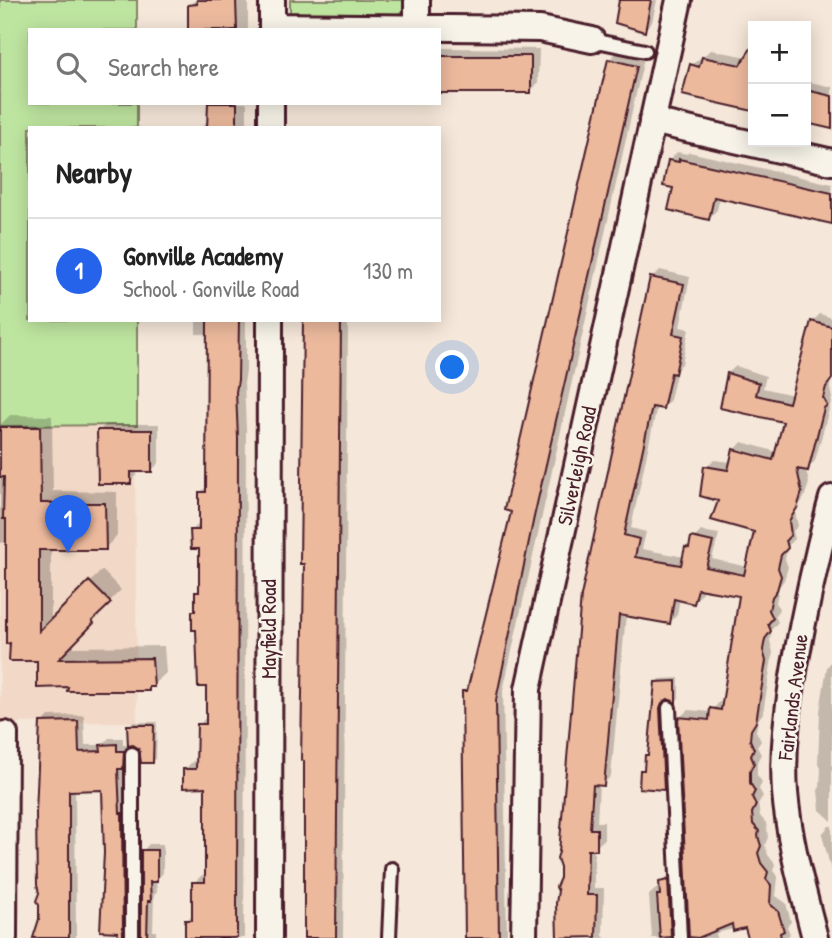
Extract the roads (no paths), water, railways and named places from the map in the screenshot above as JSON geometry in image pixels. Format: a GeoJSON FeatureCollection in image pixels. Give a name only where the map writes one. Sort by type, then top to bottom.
{"type":"FeatureCollection","features":[{"type":"Feature","properties":{"kind":"street"},"geometry":{"type":"LineString","coordinates":[[272,0],[272,28],[417,28],[418,0]]}},
{"type":"Feature","properties":{"kind":"street","name":"Silverleigh Road"},"geometry":{"type":"LineString","coordinates":[[524,938],[528,690],[652,121],[656,53],[679,0]]}},
{"type":"Feature","properties":{"kind":"street"},"geometry":{"type":"LineString","coordinates":[[441,28],[540,29],[592,40]]}},
{"type":"Feature","properties":{"kind":"street"},"geometry":{"type":"LineString","coordinates":[[271,105],[271,126]]}},
{"type":"Feature","properties":{"kind":"street"},"geometry":{"type":"LineString","coordinates":[[652,121],[832,162]]}},
{"type":"Feature","properties":{"kind":"street","name":"Mayfield Road"},"geometry":{"type":"LineString","coordinates":[[269,938],[270,322]]}},
{"type":"Feature","properties":{"kind":"street","name":"Fairlands Avenue"},"geometry":{"type":"LineString","coordinates":[[815,938],[793,845],[785,792],[784,762],[788,705],[800,635],[832,498]]}},
{"type":"Feature","properties":{"kind":"street"},"geometry":{"type":"LineString","coordinates":[[4,938],[5,734]]}},
{"type":"Feature","properties":{"kind":"lane"},"geometry":{"type":"LineString","coordinates":[[592,40],[656,53]]}},
{"type":"Feature","properties":{"kind":"lane"},"geometry":{"type":"LineString","coordinates":[[669,708],[680,938]]}},
{"type":"Feature","properties":{"kind":"lane"},"geometry":{"type":"LineString","coordinates":[[132,754],[132,938]]}},
{"type":"Feature","properties":{"kind":"lane"},"geometry":{"type":"LineString","coordinates":[[389,938],[393,869]]}},
{"type":"Feature","properties":{"kind":"place","name":"Gonville Academy"},"geometry":{"type":"Point","coordinates":[68,553]}}]}
